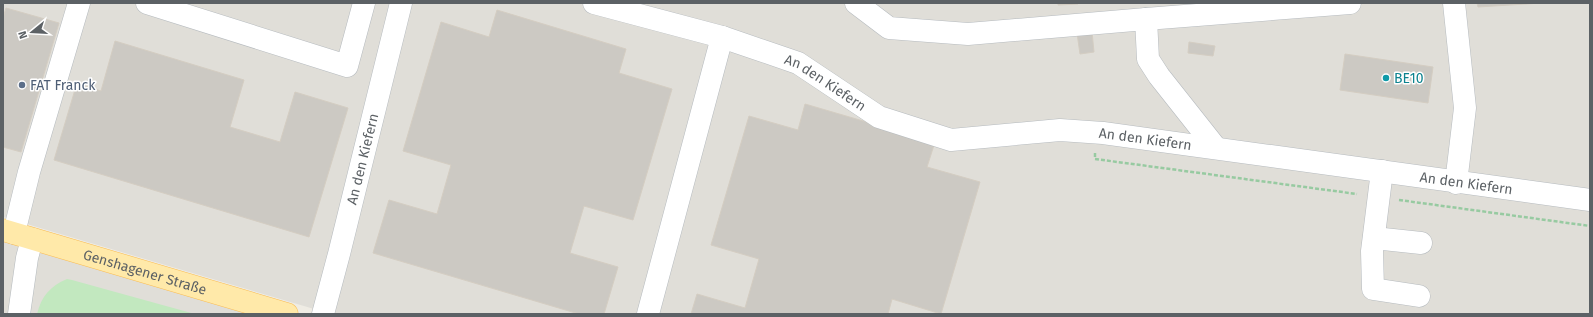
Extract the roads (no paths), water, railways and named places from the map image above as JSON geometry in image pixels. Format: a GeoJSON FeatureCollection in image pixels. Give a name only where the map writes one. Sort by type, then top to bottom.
{"type":"FeatureCollection","features":[{"type":"Feature","properties":{"kind":"main road","name":"Genshagener Straße"},"geometry":{"type":"LineString","coordinates":[[17,234],[287,314]]}},
{"type":"Feature","properties":{"kind":"street"},"geometry":{"type":"LineString","coordinates":[[19,314],[27,258],[17,234],[29,172],[78,3]]}},
{"type":"Feature","properties":{"kind":"street"},"geometry":{"type":"LineString","coordinates":[[147,3],[347,66],[364,3]]}},
{"type":"Feature","properties":{"kind":"street","name":"An den Kiefern"},"geometry":{"type":"LineString","coordinates":[[323,314],[401,3]]}},
{"type":"Feature","properties":{"kind":"street","name":"An den Kiefern"},"geometry":{"type":"LineString","coordinates":[[594,3],[722,37],[798,63],[879,117],[951,140],[1060,130],[1094,133],[1216,148],[1456,183],[1590,200]]}},
{"type":"Feature","properties":{"kind":"street"},"geometry":{"type":"LineString","coordinates":[[856,3],[889,28],[968,34],[1350,3]]}},
{"type":"Feature","properties":{"kind":"street"},"geometry":{"type":"LineString","coordinates":[[1454,3],[1465,108],[1456,183]]}},
{"type":"Feature","properties":{"kind":"street"},"geometry":{"type":"LineString","coordinates":[[1146,19],[1148,59],[1159,76],[1216,148]]}},
{"type":"Feature","properties":{"kind":"street"},"geometry":{"type":"LineString","coordinates":[[648,314],[722,37]]}},
{"type":"Feature","properties":{"kind":"street"},"geometry":{"type":"LineString","coordinates":[[1382,171],[1372,251],[1373,289],[1419,296]]}},
{"type":"Feature","properties":{"kind":"street"},"geometry":{"type":"LineString","coordinates":[[1374,238],[1420,243]]}},
{"type":"Feature","properties":{"kind":"place","name":"BE10"},"geometry":{"type":"Point","coordinates":[1386,78]}},
{"type":"Feature","properties":{"kind":"place","name":"FAT Franck"},"geometry":{"type":"Point","coordinates":[22,85]}}]}
